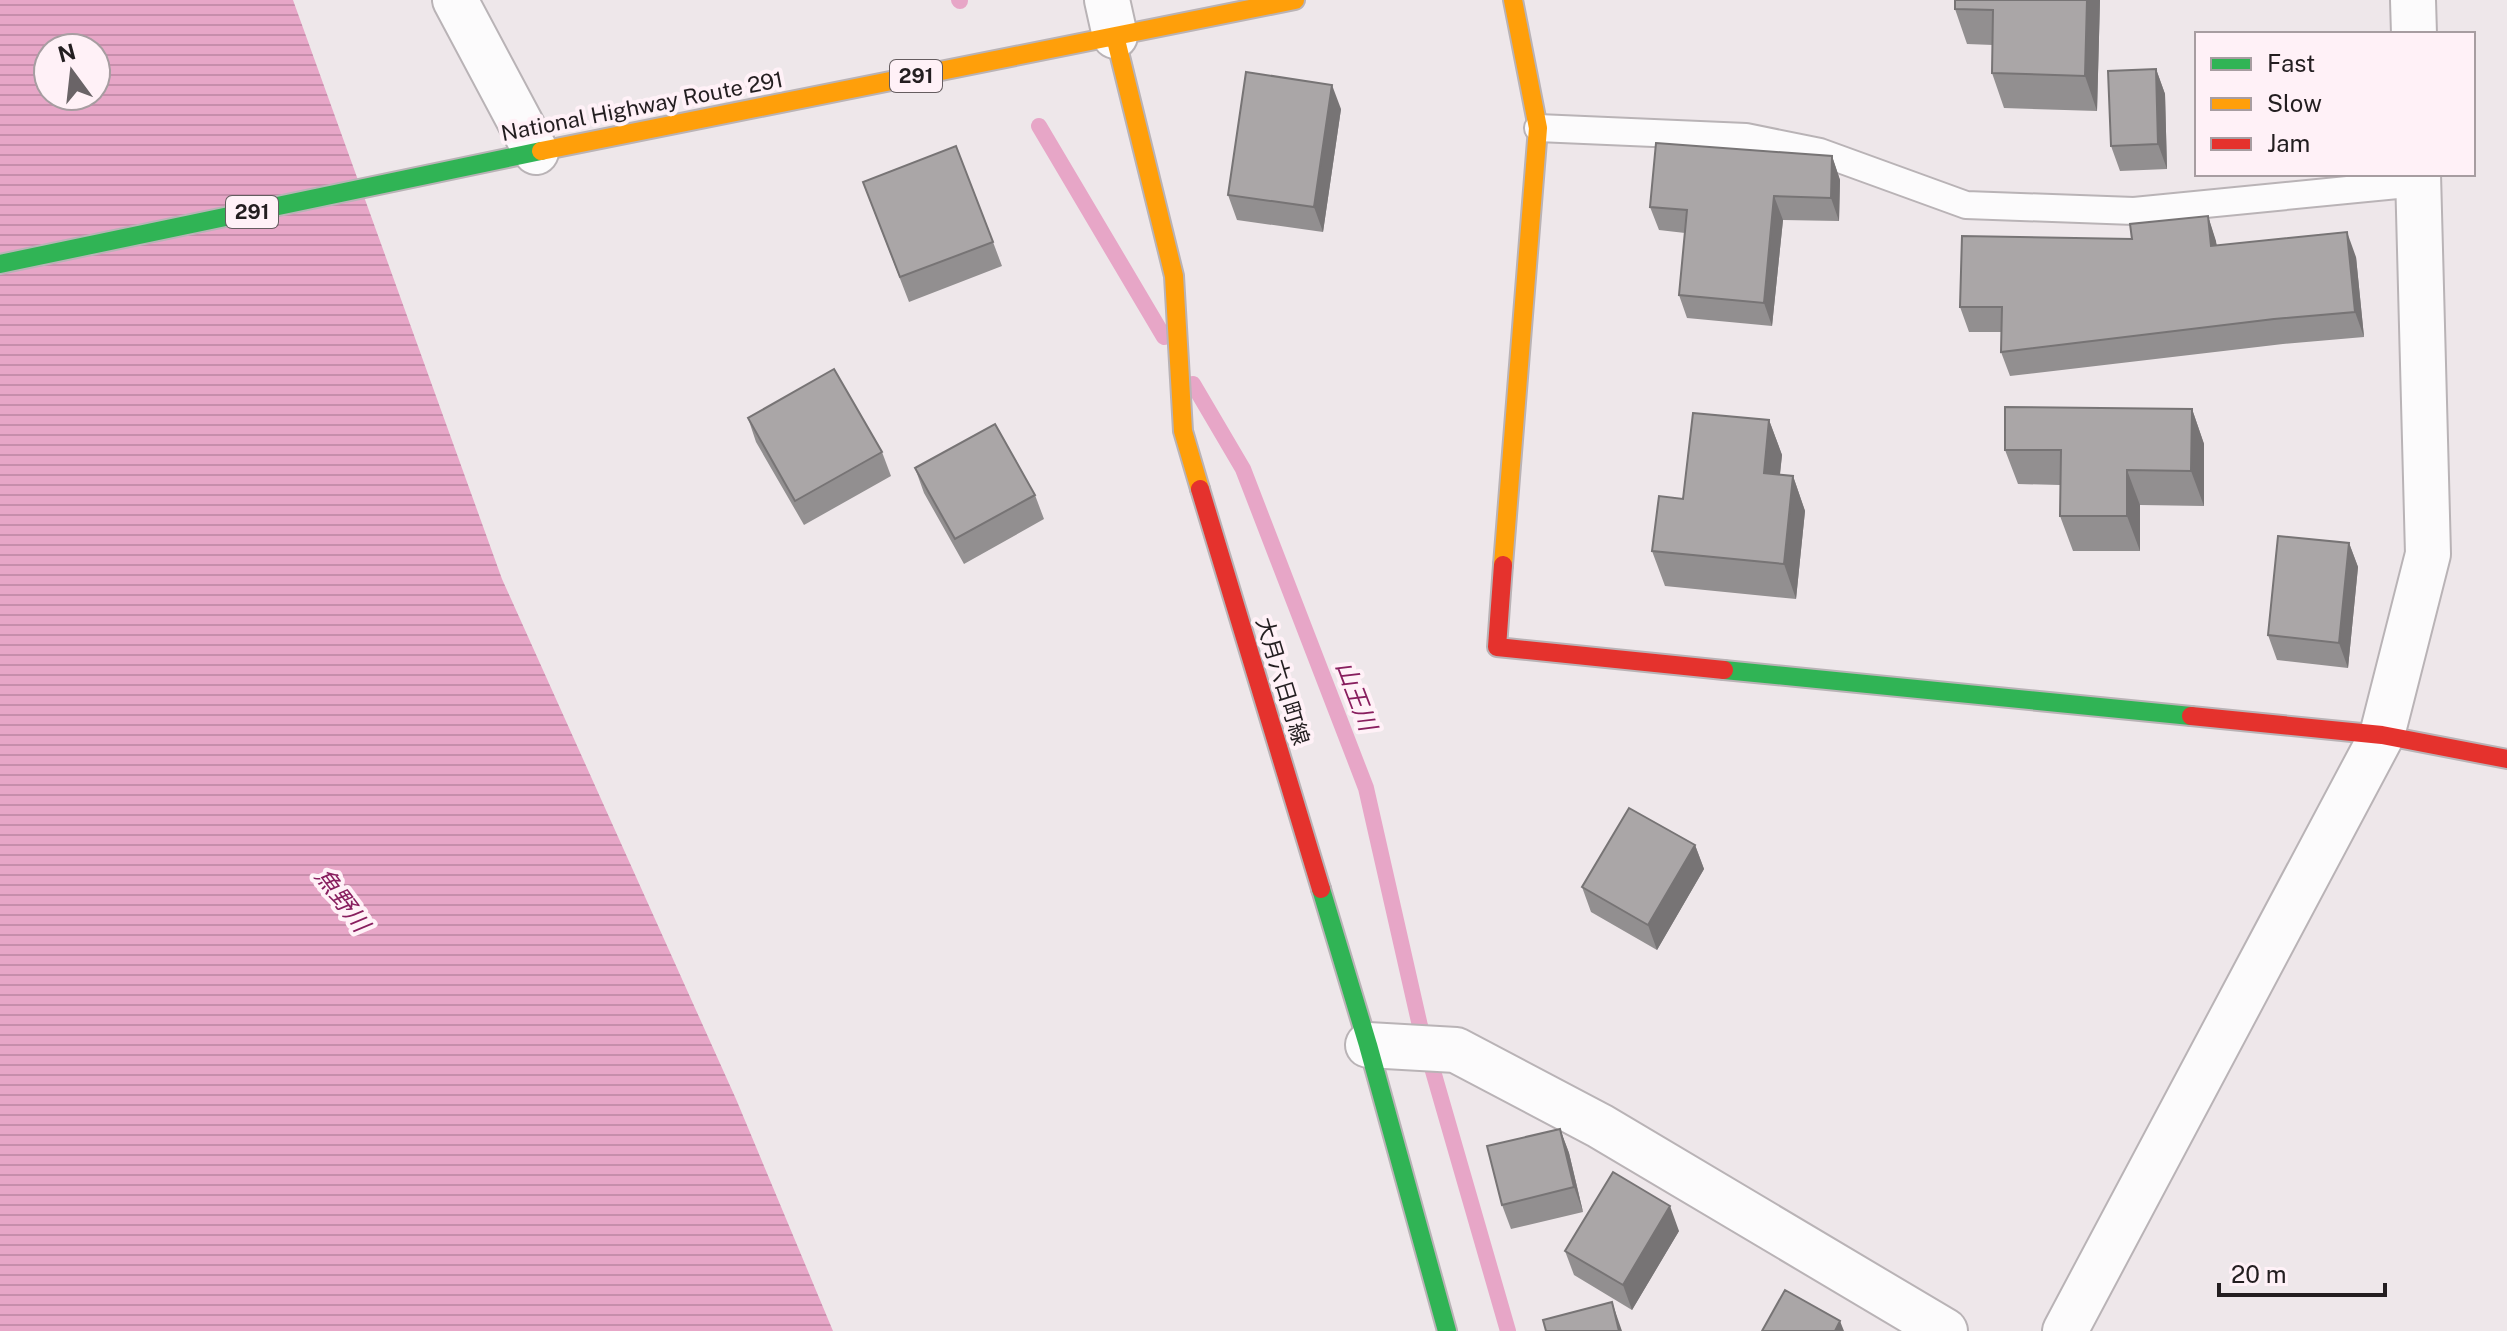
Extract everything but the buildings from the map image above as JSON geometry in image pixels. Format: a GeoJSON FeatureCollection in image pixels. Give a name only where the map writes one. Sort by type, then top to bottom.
{"type":"FeatureCollection","features":[{"type":"Feature","properties":{"kind":"main road","name":"National Highway Route 291"},"geometry":{"type":"LineString","coordinates":[[0,264],[520,155],[1111,18],[1295,0]]}},
{"type":"Feature","properties":{"kind":"main road"},"geometry":{"type":"LineString","coordinates":[[1513,0],[1538,128],[1497,647],[2382,735],[2507,759]]}},
{"type":"Feature","properties":{"kind":"main road","name":"大月六日町線"},"geometry":{"type":"LineString","coordinates":[[1111,18],[1174,276],[1183,431],[1368,1045],[1447,1331]]}},
{"type":"Feature","properties":{"kind":"street"},"geometry":{"type":"LineString","coordinates":[[455,0],[520,155]]}},
{"type":"Feature","properties":{"kind":"street"},"geometry":{"type":"LineString","coordinates":[[2413,0],[2414,32]]}},
{"type":"Feature","properties":{"kind":"street"},"geometry":{"type":"LineString","coordinates":[[2065,1331],[2382,735],[2428,554],[2418,178]]}},
{"type":"Feature","properties":{"kind":"street"},"geometry":{"type":"LineString","coordinates":[[1368,1045],[1456,1050],[1600,1126],[1945,1331]]}},
{"type":"Feature","properties":{"kind":"lane"},"geometry":{"type":"LineString","coordinates":[[1538,128],[1746,137],[1820,152],[1966,205],[2134,211],[2418,178]]}},
{"type":"Feature","properties":{"kind":"water","name":"魚野川"},"geometry":{"type":"Polygon","coordinates":[[[0,0],[293,0],[502,579],[736,1099],[833,1331],[0,1331],[0,0]]]}},
{"type":"Feature","properties":{"kind":"waterway","name":"山王川"},"geometry":{"type":"LineString","coordinates":[[1039,126],[1164,337]]}},
{"type":"Feature","properties":{"kind":"waterway","name":"山王川"},"geometry":{"type":"LineString","coordinates":[[1193,384],[1243,469],[1366,788],[1420,1026],[1508,1331]]}},
{"type":"Feature","properties":{"kind":"traffic: fast"},"geometry":{"type":"LineString","coordinates":[[0,264],[541,151]]}},
{"type":"Feature","properties":{"kind":"traffic: fast"},"geometry":{"type":"LineString","coordinates":[[1724,670],[2191,716]]}},
{"type":"Feature","properties":{"kind":"traffic: fast"},"geometry":{"type":"LineString","coordinates":[[1321,889],[1368,1045],[1447,1331]]}},
{"type":"Feature","properties":{"kind":"traffic: slow"},"geometry":{"type":"LineString","coordinates":[[541,151],[1295,0]]}},
{"type":"Feature","properties":{"kind":"traffic: slow"},"geometry":{"type":"LineString","coordinates":[[1503,565],[1538,128],[1513,0]]}},
{"type":"Feature","properties":{"kind":"traffic: slow"},"geometry":{"type":"LineString","coordinates":[[1115,36],[1174,276],[1183,431],[1200,489]]}},
{"type":"Feature","properties":{"kind":"traffic: jam"},"geometry":{"type":"LineString","coordinates":[[1200,489],[1321,889]]}},
{"type":"Feature","properties":{"kind":"traffic: jam"},"geometry":{"type":"LineString","coordinates":[[1503,565],[1497,647],[1724,670]]}},
{"type":"Feature","properties":{"kind":"traffic: jam"},"geometry":{"type":"LineString","coordinates":[[2191,716],[2382,735],[2507,759]]}}]}
